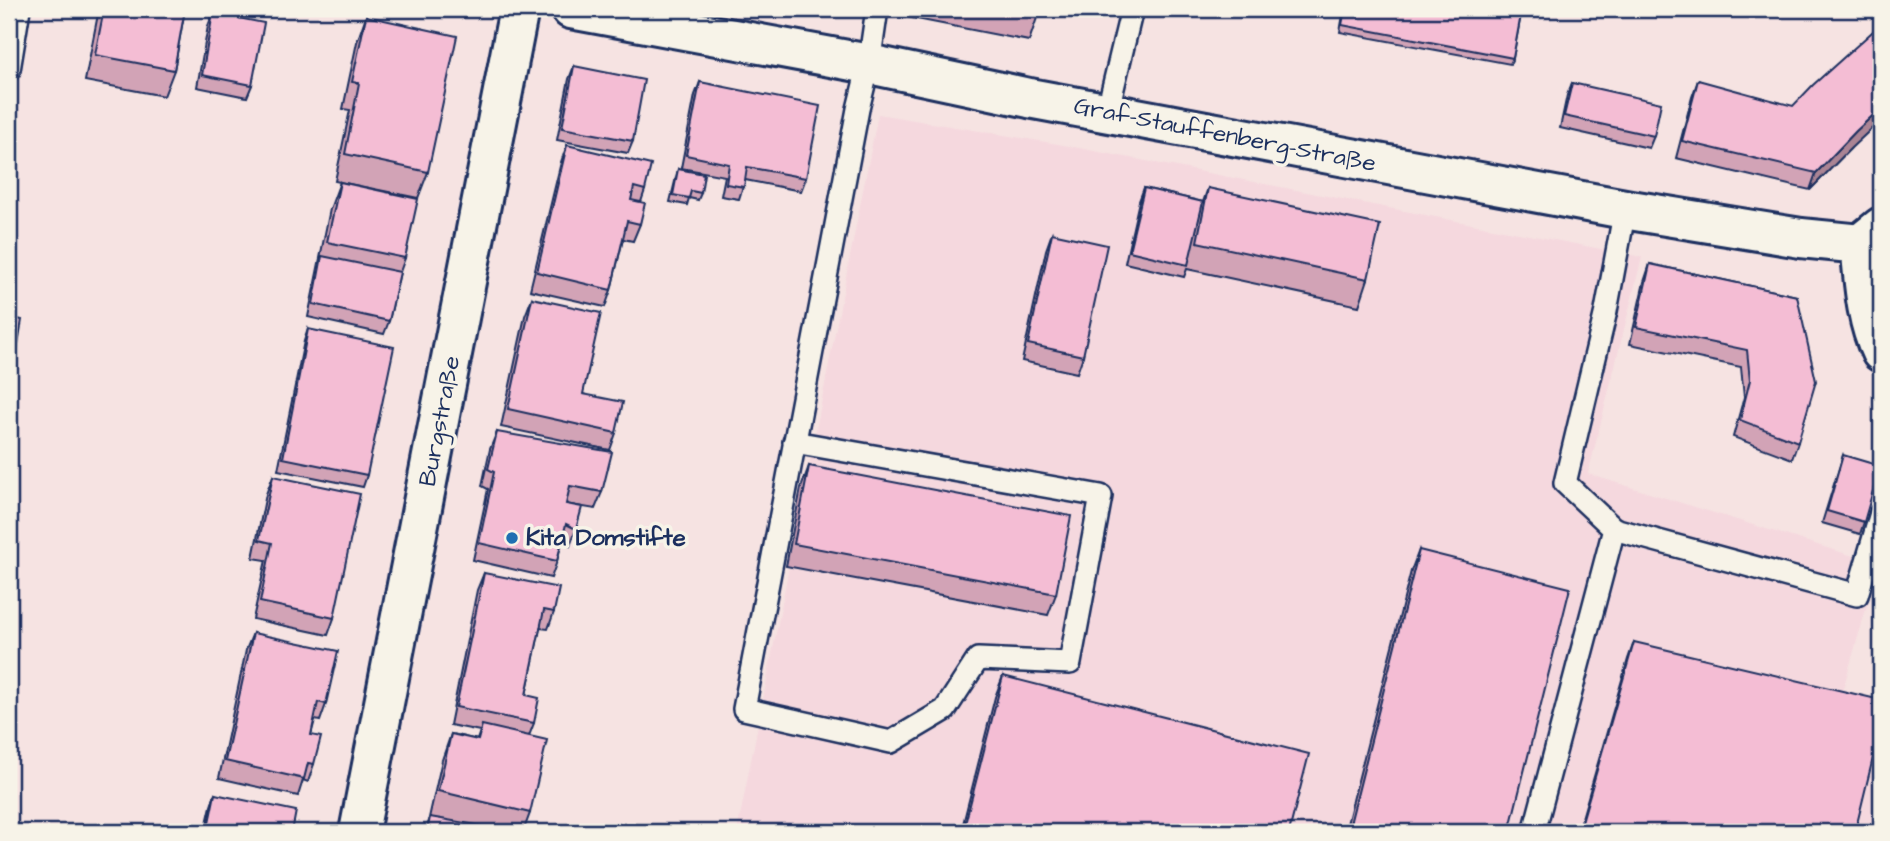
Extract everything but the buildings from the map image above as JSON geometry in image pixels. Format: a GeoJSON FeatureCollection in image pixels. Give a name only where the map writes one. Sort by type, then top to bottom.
{"type":"FeatureCollection","features":[{"type":"Feature","properties":{"kind":"main road","name":"Burgstraße"},"geometry":{"type":"LineString","coordinates":[[359,832],[519,9]]}},
{"type":"Feature","properties":{"kind":"main road","name":"Graf-Stauffenberg-Straße"},"geometry":{"type":"LineString","coordinates":[[571,9],[869,64],[1107,113],[1625,209],[1801,238],[1874,239]]}},
{"type":"Feature","properties":{"kind":"main road"},"geometry":{"type":"LineString","coordinates":[[1874,239],[1866,299],[1873,334],[1881,352]]}},
{"type":"Feature","properties":{"kind":"lane"},"geometry":{"type":"LineString","coordinates":[[9,69],[19,9]]}},
{"type":"Feature","properties":{"kind":"lane"},"geometry":{"type":"LineString","coordinates":[[794,442],[1101,496],[1070,663],[978,659],[945,710],[891,742],[744,709],[794,442],[858,109],[869,64],[877,9]]}},
{"type":"Feature","properties":{"kind":"lane"},"geometry":{"type":"LineString","coordinates":[[1107,113],[1132,9]]}},
{"type":"Feature","properties":{"kind":"lane"},"geometry":{"type":"LineString","coordinates":[[1625,209],[1606,311],[1565,483],[1614,529],[1857,595],[1881,513]]}},
{"type":"Feature","properties":{"kind":"lane"},"geometry":{"type":"LineString","coordinates":[[1534,832],[1614,529]]}},
{"type":"Feature","properties":{"kind":"shaded area"},"geometry":{"type":"Polygon","coordinates":[[[878,114],[1058,144],[1642,257],[1588,474],[1879,564],[1843,689],[1881,700],[1881,832],[737,832],[878,114]]]}},
{"type":"Feature","properties":{"kind":"place","name":"Kita Domstifte"},"geometry":{"type":"Point","coordinates":[512,538]}}]}
